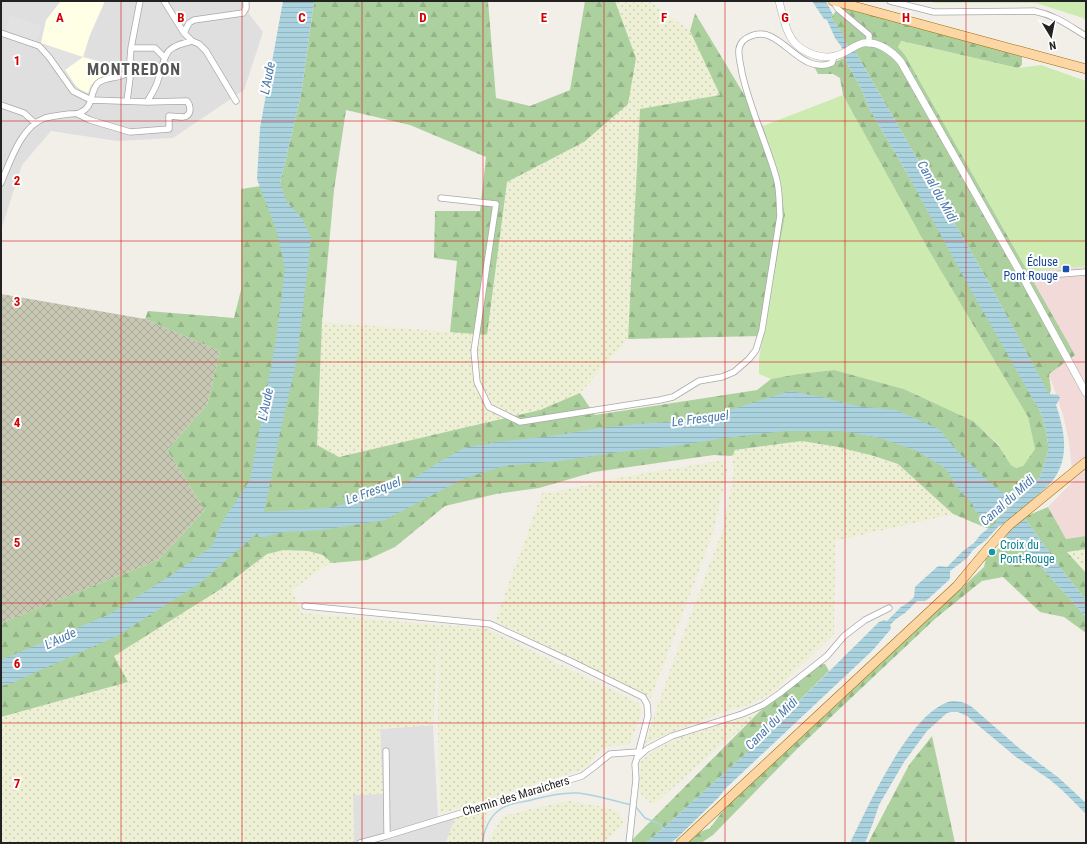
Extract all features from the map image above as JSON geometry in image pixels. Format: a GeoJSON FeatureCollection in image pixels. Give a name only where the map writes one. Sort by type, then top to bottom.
{"type":"FeatureCollection","features":[{"type":"Feature","properties":{"kind":"main road"},"geometry":{"type":"LineString","coordinates":[[836,2],[1086,69]]}},
{"type":"Feature","properties":{"kind":"main road"},"geometry":{"type":"LineString","coordinates":[[681,843],[954,590],[1001,534],[1020,516],[1086,462]]}},
{"type":"Feature","properties":{"kind":"street"},"geometry":{"type":"LineString","coordinates":[[127,101],[130,78],[131,48],[140,1]]}},
{"type":"Feature","properties":{"kind":"street"},"geometry":{"type":"LineString","coordinates":[[164,1],[184,33],[206,51],[236,101]]}},
{"type":"Feature","properties":{"kind":"street"},"geometry":{"type":"LineString","coordinates":[[184,33],[189,23],[194,20],[243,14],[246,8],[246,1]]}},
{"type":"Feature","properties":{"kind":"street"},"geometry":{"type":"LineString","coordinates":[[779,1],[789,34],[796,44],[805,51],[817,56],[837,56],[864,43],[875,44],[894,54],[901,62],[1025,281],[1086,393]]}},
{"type":"Feature","properties":{"kind":"street"},"geometry":{"type":"LineString","coordinates":[[890,1],[934,12],[1034,11],[1046,13],[1086,36]]}},
{"type":"Feature","properties":{"kind":"street"},"geometry":{"type":"LineString","coordinates":[[836,2],[838,9],[868,35],[869,44]]}},
{"type":"Feature","properties":{"kind":"street"},"geometry":{"type":"LineString","coordinates":[[1,33],[39,46],[73,90],[91,100],[147,102],[187,101],[190,111],[188,115],[183,117],[169,116],[169,129],[130,132],[90,120],[78,114],[43,118],[35,123],[25,134],[18,145],[1,183]]}},
{"type":"Feature","properties":{"kind":"street"},"geometry":{"type":"LineString","coordinates":[[441,198],[496,204],[474,351],[477,382],[489,407],[520,422],[672,397],[699,381],[722,377],[734,372],[749,359],[756,350],[762,330],[780,216],[779,197],[777,178],[746,91],[739,47],[744,40],[751,35],[761,34],[778,40],[801,59],[811,63],[825,66],[832,63],[837,56]]}},
{"type":"Feature","properties":{"kind":"street"},"geometry":{"type":"LineString","coordinates":[[147,102],[156,87],[164,57],[170,49],[179,44],[192,41]]}},
{"type":"Feature","properties":{"kind":"street"},"geometry":{"type":"LineString","coordinates":[[131,48],[156,48],[164,57]]}},
{"type":"Feature","properties":{"kind":"street"},"geometry":{"type":"LineString","coordinates":[[78,114],[87,107],[91,100],[94,87],[99,82],[122,76],[129,72],[161,71]]}},
{"type":"Feature","properties":{"kind":"street"},"geometry":{"type":"LineString","coordinates":[[1,105],[24,113],[35,123]]}},
{"type":"Feature","properties":{"kind":"street"},"geometry":{"type":"LineString","coordinates":[[1025,281],[1036,276],[1086,272]]}},
{"type":"Feature","properties":{"kind":"street"},"geometry":{"type":"LineString","coordinates":[[306,606],[490,624],[570,661],[643,698],[647,704],[648,716],[635,764],[636,779],[630,820],[629,843]]}},
{"type":"Feature","properties":{"kind":"street"},"geometry":{"type":"LineString","coordinates":[[638,755],[672,736],[742,714],[762,706],[827,656],[844,636],[865,620],[889,608]]}},
{"type":"Feature","properties":{"kind":"street"},"geometry":{"type":"LineString","coordinates":[[386,751],[388,835]]}},
{"type":"Feature","properties":{"kind":"street","name":"Chemin des Maraichers"},"geometry":{"type":"LineString","coordinates":[[360,843],[582,776],[610,754],[638,755]]}},
{"type":"Feature","properties":{"kind":"shaded area"},"geometry":{"type":"Polygon","coordinates":[[[1,1],[249,1],[249,14],[263,32],[244,90],[173,138],[117,141],[51,131],[22,165],[1,230],[1,1]]]}},
{"type":"Feature","properties":{"kind":"shaded area"},"geometry":{"type":"Polygon","coordinates":[[[61,1],[105,1],[90,35],[83,57],[109,64],[107,77],[99,79],[91,85],[88,93],[76,86],[65,70],[82,57],[41,43],[46,20],[61,1]]]}},
{"type":"Feature","properties":{"kind":"shaded area"},"geometry":{"type":"Polygon","coordinates":[[[615,1],[649,1],[690,31],[720,95],[640,109],[628,339],[580,393],[540,410],[339,457],[317,445],[322,322],[487,335],[507,182],[584,142],[636,58],[615,1]]]}},
{"type":"Feature","properties":{"kind":"shaded area"},"geometry":{"type":"Polygon","coordinates":[[[10,15],[42,26],[36,42],[5,31],[10,15]]]}},
{"type":"Feature","properties":{"kind":"shaded area"},"geometry":{"type":"Polygon","coordinates":[[[48,46],[83,57],[62,72],[46,50],[48,46]]]}},
{"type":"Feature","properties":{"kind":"shaded area"},"geometry":{"type":"Polygon","coordinates":[[[1086,266],[1086,536],[1066,539],[1048,507],[1073,481],[1069,442],[1063,415],[1049,374],[1028,272],[1086,266]]]}},
{"type":"Feature","properties":{"kind":"shaded area"},"geometry":{"type":"Polygon","coordinates":[[[1,294],[145,319],[220,351],[207,405],[167,450],[205,510],[158,560],[1,623],[1,294]]]}},
{"type":"Feature","properties":{"kind":"shaded area"},"geometry":{"type":"Polygon","coordinates":[[[802,441],[838,447],[898,464],[953,514],[835,541],[834,634],[772,693],[749,705],[724,712],[645,743],[674,659],[723,529],[734,472],[732,456],[735,450],[802,441]]]}},
{"type":"Feature","properties":{"kind":"shaded area"},"geometry":{"type":"Polygon","coordinates":[[[725,460],[728,468],[713,533],[651,698],[495,621],[543,491],[551,493],[623,477],[725,460]]]}},
{"type":"Feature","properties":{"kind":"shaded area"},"geometry":{"type":"Polygon","coordinates":[[[1086,549],[1086,573],[1067,551],[1086,549]]]}},
{"type":"Feature","properties":{"kind":"shaded area"},"geometry":{"type":"Polygon","coordinates":[[[284,550],[308,551],[323,555],[332,563],[292,590],[302,613],[485,628],[639,703],[642,712],[629,745],[609,746],[596,754],[589,765],[578,771],[440,814],[438,722],[439,636],[433,725],[380,729],[383,794],[353,795],[354,843],[1,843],[1,717],[127,682],[114,656],[221,589],[267,554],[284,550]]]}},
{"type":"Feature","properties":{"kind":"shaded area"},"geometry":{"type":"Polygon","coordinates":[[[757,714],[653,805],[639,792],[641,761],[655,750],[679,738],[757,714]]]}},
{"type":"Feature","properties":{"kind":"shaded area"},"geometry":{"type":"Polygon","coordinates":[[[433,725],[438,818],[456,815],[446,843],[354,843],[353,795],[382,794],[380,729],[433,725]]]}},
{"type":"Feature","properties":{"kind":"shaded area"},"geometry":{"type":"Polygon","coordinates":[[[570,801],[619,811],[623,824],[604,843],[490,843],[491,836],[503,816],[570,801]]]}},
{"type":"Feature","properties":{"kind":"shaded area"},"geometry":{"type":"Polygon","coordinates":[[[487,809],[484,843],[446,843],[456,815],[487,809]]]}},
{"type":"Feature","properties":{"kind":"green space"},"geometry":{"type":"Polygon","coordinates":[[[314,1],[488,1],[496,98],[530,106],[570,90],[585,1],[615,1],[636,58],[628,104],[584,142],[507,182],[487,335],[450,332],[457,261],[434,258],[435,211],[480,211],[486,157],[410,125],[346,110],[334,190],[322,322],[317,445],[339,457],[540,410],[580,393],[595,415],[757,390],[771,379],[834,370],[904,389],[973,421],[999,446],[1011,465],[1016,468],[1023,466],[1035,449],[1028,417],[928,249],[843,95],[840,78],[833,74],[818,74],[815,68],[817,64],[825,66],[844,58],[862,90],[869,108],[1041,413],[1046,431],[1048,452],[1040,477],[1025,489],[1018,500],[999,517],[997,522],[989,529],[953,514],[898,464],[838,447],[802,441],[735,450],[732,456],[714,455],[594,472],[539,488],[496,494],[445,506],[395,547],[367,560],[332,563],[323,555],[308,551],[284,550],[267,554],[221,589],[114,656],[128,682],[1,717],[1,623],[158,560],[205,510],[167,450],[207,405],[220,351],[145,319],[148,311],[234,318],[241,290],[241,189],[280,183],[301,95],[314,1]]]}},
{"type":"Feature","properties":{"kind":"green space"},"geometry":{"type":"Polygon","coordinates":[[[924,1],[1086,1],[1086,21],[1083,18],[1036,3],[937,3],[924,1]]]}},
{"type":"Feature","properties":{"kind":"green space"},"geometry":{"type":"Polygon","coordinates":[[[843,3],[1013,49],[1022,57],[1022,65],[1018,68],[901,41],[898,47],[905,55],[1075,355],[1049,374],[1051,390],[1049,395],[988,281],[856,53],[851,52],[831,18],[843,3]]]}},
{"type":"Feature","properties":{"kind":"green space"},"geometry":{"type":"Polygon","coordinates":[[[695,13],[763,126],[778,174],[785,215],[763,336],[628,339],[640,109],[720,95],[690,31],[695,13]]]}},
{"type":"Feature","properties":{"kind":"green space"},"geometry":{"type":"Polygon","coordinates":[[[900,41],[1018,68],[1041,65],[1086,81],[1086,266],[1028,272],[905,55],[898,47],[900,41]]]}},
{"type":"Feature","properties":{"kind":"green space"},"geometry":{"type":"Polygon","coordinates":[[[843,95],[928,249],[1028,417],[1035,449],[1023,466],[1016,468],[1011,465],[999,445],[973,421],[904,389],[834,370],[771,379],[759,374],[759,358],[785,215],[778,174],[763,126],[843,95]]]}},
{"type":"Feature","properties":{"kind":"green space"},"geometry":{"type":"Polygon","coordinates":[[[1048,507],[1066,539],[1086,536],[1086,549],[1067,552],[1086,573],[1086,600],[1061,569],[1024,517],[1048,507]]]}},
{"type":"Feature","properties":{"kind":"green space"},"geometry":{"type":"Polygon","coordinates":[[[1010,540],[1027,551],[1086,617],[1086,633],[1064,617],[1040,612],[1003,577],[982,581],[936,618],[797,749],[713,835],[701,843],[687,843],[697,833],[710,828],[725,808],[793,743],[833,708],[984,567],[986,558],[1010,540]]]}},
{"type":"Feature","properties":{"kind":"green space"},"geometry":{"type":"Polygon","coordinates":[[[817,663],[825,664],[829,671],[751,749],[646,843],[629,843],[757,714],[817,663]]]}},
{"type":"Feature","properties":{"kind":"green space"},"geometry":{"type":"Polygon","coordinates":[[[932,736],[955,843],[868,843],[909,765],[932,736]]]}},
{"type":"Feature","properties":{"kind":"water"},"geometry":{"type":"Polygon","coordinates":[[[283,1],[314,1],[301,95],[280,183],[287,202],[302,218],[311,238],[297,359],[264,512],[328,508],[372,498],[405,484],[464,448],[496,442],[552,436],[600,428],[699,420],[790,391],[856,406],[896,410],[939,429],[958,452],[987,480],[1013,501],[991,520],[975,511],[972,503],[959,490],[945,468],[917,451],[880,438],[842,431],[785,431],[619,452],[561,461],[503,466],[463,479],[385,520],[322,530],[285,532],[259,538],[257,533],[200,583],[117,636],[12,683],[1,686],[1,660],[110,614],[170,576],[211,547],[224,519],[250,480],[276,340],[285,268],[276,229],[257,179],[260,128],[283,1]]]}},
{"type":"Feature","properties":{"kind":"water"},"geometry":{"type":"Polygon","coordinates":[[[812,1],[826,1],[833,15],[831,18],[841,31],[851,52],[854,51],[856,53],[988,281],[1049,394],[1058,395],[1060,398],[1056,405],[1064,436],[1063,456],[1061,466],[1049,485],[1005,524],[999,526],[986,540],[973,550],[967,558],[950,571],[949,580],[928,599],[925,601],[917,601],[905,613],[896,619],[890,625],[890,630],[873,650],[725,789],[719,797],[678,837],[671,843],[646,843],[751,749],[879,622],[884,620],[887,621],[901,607],[909,602],[914,597],[915,587],[917,585],[937,567],[947,567],[963,551],[974,543],[981,534],[997,522],[999,517],[1018,500],[1025,489],[1040,477],[1048,452],[1046,431],[1041,413],[869,108],[862,90],[844,58],[845,55],[841,46],[835,38],[827,20],[824,19],[812,1]]]}},
{"type":"Feature","properties":{"kind":"water"},"geometry":{"type":"Polygon","coordinates":[[[1024,517],[1061,569],[1086,600],[1086,617],[1027,551],[1004,536],[1024,517]]]}},
{"type":"Feature","properties":{"kind":"water"},"geometry":{"type":"Polygon","coordinates":[[[952,701],[963,702],[972,707],[1019,748],[1059,778],[1086,803],[1086,814],[1049,779],[1016,757],[967,716],[958,712],[951,712],[947,713],[927,731],[904,762],[879,805],[865,843],[850,843],[879,784],[906,740],[921,722],[937,708],[952,701]]]}},
{"type":"Feature","properties":{"kind":"waterway"},"geometry":{"type":"LineString","coordinates":[[482,843],[492,817],[504,807],[512,804],[552,795],[578,793],[632,805]]}},
{"type":"Feature","properties":{"kind":"waterway"},"geometry":{"type":"LineString","coordinates":[[635,806],[645,818],[660,824],[664,830]]}},
{"type":"Feature","properties":{"kind":"place","name":"Écluse Pont Rouge"},"geometry":{"type":"Point","coordinates":[1066,269]}},
{"type":"Feature","properties":{"kind":"place","name":"Croix du Pont-Rouge"},"geometry":{"type":"Point","coordinates":[992,552]}},
{"type":"Feature","properties":{"kind":"district","name":"MONTREDON"},"geometry":{"type":"Point","coordinates":[134,69]}},
{"type":"Feature","properties":{"kind":"water label","name":"L'Aude"},"geometry":{"type":"Point","coordinates":[267,78]}},
{"type":"Feature","properties":{"kind":"water label","name":"Canal du Midi"},"geometry":{"type":"Point","coordinates":[938,191]}},
{"type":"Feature","properties":{"kind":"water label","name":"L'Aude"},"geometry":{"type":"Point","coordinates":[265,404]}},
{"type":"Feature","properties":{"kind":"water label","name":"Le Fresquel"},"geometry":{"type":"Point","coordinates":[700,418]}},
{"type":"Feature","properties":{"kind":"water label","name":"Le Fresquel"},"geometry":{"type":"Point","coordinates":[373,490]}},
{"type":"Feature","properties":{"kind":"water label","name":"Canal du Midi"},"geometry":{"type":"Point","coordinates":[1007,500]}},
{"type":"Feature","properties":{"kind":"water label","name":"L'Aude"},"geometry":{"type":"Point","coordinates":[60,638]}},
{"type":"Feature","properties":{"kind":"water label","name":"Canal du Midi"},"geometry":{"type":"Point","coordinates":[771,723]}}]}
